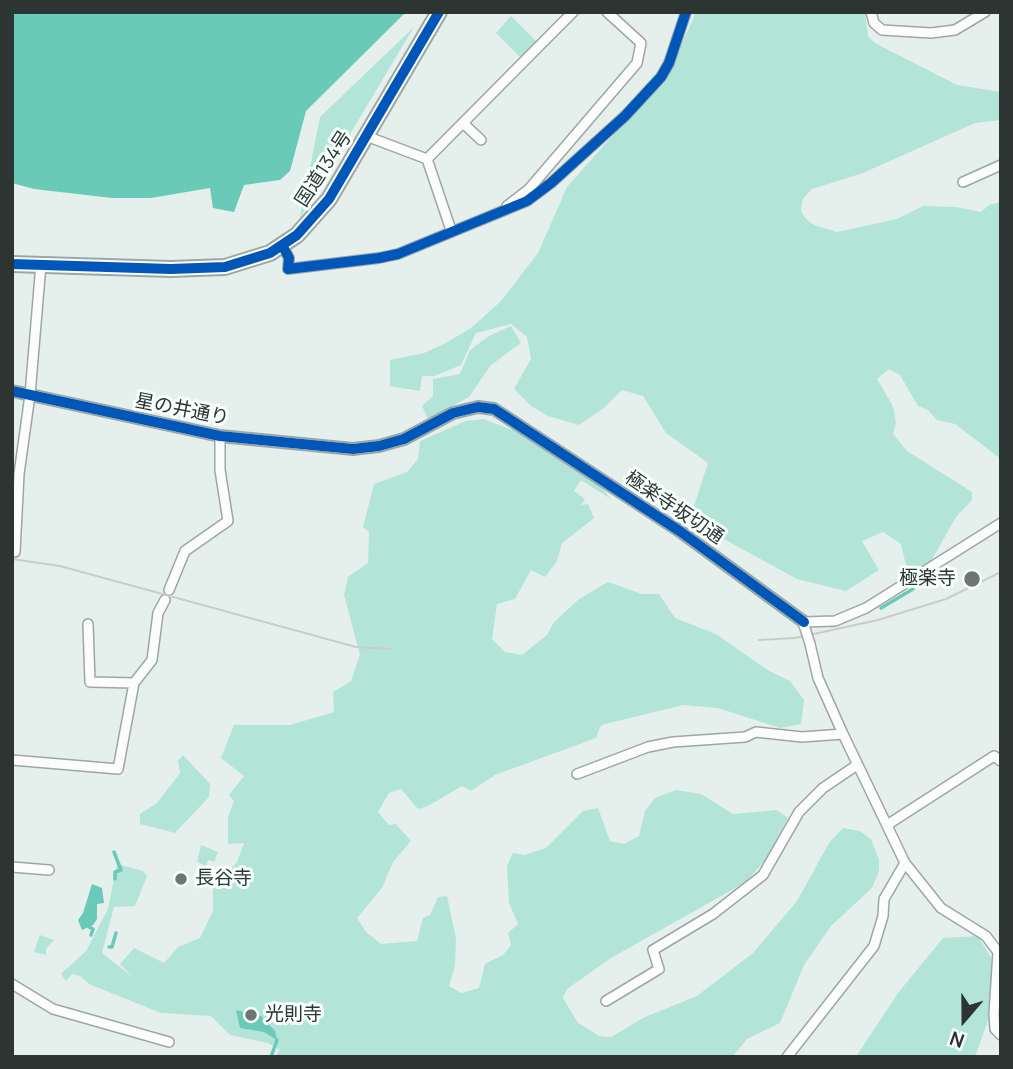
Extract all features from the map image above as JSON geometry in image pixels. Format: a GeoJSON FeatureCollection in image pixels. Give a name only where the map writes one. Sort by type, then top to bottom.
{"type":"FeatureCollection","features":[{"type":"Feature","properties":{"kind":"highway","name":"国道134号"},"geometry":{"type":"LineString","coordinates":[[12,264],[171,269],[225,267],[270,253],[312,220],[329,199],[439,12]]}},
{"type":"Feature","properties":{"kind":"street"},"geometry":{"type":"LineString","coordinates":[[427,159],[573,12]]}},
{"type":"Feature","properties":{"kind":"street"},"geometry":{"type":"LineString","coordinates":[[503,210],[528,188],[637,62],[641,43],[607,12]]}},
{"type":"Feature","properties":{"kind":"street"},"geometry":{"type":"LineString","coordinates":[[282,245],[289,258],[288,269],[398,254],[527,201],[551,183],[645,96],[669,63],[686,12]]}},
{"type":"Feature","properties":{"kind":"street"},"geometry":{"type":"LineString","coordinates":[[871,12],[874,23],[882,30],[930,33],[955,30],[985,12]]}},
{"type":"Feature","properties":{"kind":"street"},"geometry":{"type":"LineString","coordinates":[[463,123],[481,140]]}},
{"type":"Feature","properties":{"kind":"street"},"geometry":{"type":"LineString","coordinates":[[366,136],[427,159]]}},
{"type":"Feature","properties":{"kind":"street"},"geometry":{"type":"LineString","coordinates":[[427,159],[451,230]]}},
{"type":"Feature","properties":{"kind":"street"},"geometry":{"type":"LineString","coordinates":[[963,182],[1001,165]]}},
{"type":"Feature","properties":{"kind":"street"},"geometry":{"type":"LineString","coordinates":[[15,552],[19,474],[30,395],[41,264]]}},
{"type":"Feature","properties":{"kind":"street","name":"星の井通り"},"geometry":{"type":"LineString","coordinates":[[12,391],[220,436],[330,448]]}},
{"type":"Feature","properties":{"kind":"street","name":"極楽寺坂切通"},"geometry":{"type":"LineString","coordinates":[[330,448],[379,446],[404,439],[453,413],[478,407],[494,410],[522,425],[681,532],[804,625]]}},
{"type":"Feature","properties":{"kind":"street"},"geometry":{"type":"LineString","coordinates":[[169,590],[184,551],[228,521],[220,470],[220,436]]}},
{"type":"Feature","properties":{"kind":"street"},"geometry":{"type":"LineString","coordinates":[[1001,523],[866,608],[835,621],[804,625],[818,678],[905,863],[941,908],[986,936],[995,947],[1000,960],[993,993],[995,1029],[1001,1035]]}},
{"type":"Feature","properties":{"kind":"street"},"geometry":{"type":"LineString","coordinates":[[12,760],[118,769],[134,683],[152,660],[158,614],[165,600]]}},
{"type":"Feature","properties":{"kind":"street"},"geometry":{"type":"LineString","coordinates":[[88,624],[90,682],[134,683]]}},
{"type":"Feature","properties":{"kind":"street"},"geometry":{"type":"LineString","coordinates":[[577,774],[648,747],[673,742],[745,737],[756,732],[802,737],[843,734]]}},
{"type":"Feature","properties":{"kind":"street"},"geometry":{"type":"LineString","coordinates":[[887,825],[994,755],[1001,761]]}},
{"type":"Feature","properties":{"kind":"street"},"geometry":{"type":"LineString","coordinates":[[606,1001],[659,969],[653,950],[713,914],[763,875],[799,812],[823,788],[857,765]]}},
{"type":"Feature","properties":{"kind":"street"},"geometry":{"type":"LineString","coordinates":[[787,1057],[874,946],[883,916],[884,899],[905,863]]}},
{"type":"Feature","properties":{"kind":"street"},"geometry":{"type":"LineString","coordinates":[[12,867],[49,870]]}},
{"type":"Feature","properties":{"kind":"street"},"geometry":{"type":"LineString","coordinates":[[12,984],[52,1009],[169,1042]]}},
{"type":"Feature","properties":{"kind":"shaded area"},"geometry":{"type":"Polygon","coordinates":[[[12,12],[406,12],[306,111],[290,171],[280,180],[244,185],[234,212],[213,208],[210,188],[151,198],[112,198],[34,189],[12,183],[12,12]]]}},
{"type":"Feature","properties":{"kind":"shaded area"},"geometry":{"type":"Polygon","coordinates":[[[696,12],[865,12],[868,36],[875,43],[957,85],[1001,92],[1001,120],[975,123],[863,173],[812,189],[802,200],[801,211],[806,219],[814,225],[837,232],[897,219],[923,206],[956,207],[981,212],[989,205],[1001,202],[1001,459],[955,424],[937,420],[928,410],[918,406],[900,375],[889,369],[877,379],[893,406],[896,422],[893,434],[907,451],[972,492],[972,500],[956,517],[931,561],[908,574],[901,544],[883,532],[862,541],[879,570],[846,591],[797,579],[713,533],[695,518],[693,509],[708,463],[666,433],[643,396],[622,390],[604,408],[579,425],[548,416],[531,406],[514,389],[531,359],[527,337],[511,324],[476,333],[461,365],[434,376],[422,376],[420,391],[390,386],[390,360],[424,353],[444,344],[471,328],[501,301],[538,253],[567,187],[670,71],[696,12]]]}},
{"type":"Feature","properties":{"kind":"shaded area"},"geometry":{"type":"Polygon","coordinates":[[[511,16],[537,42],[521,58],[496,33],[511,16]]]}},
{"type":"Feature","properties":{"kind":"shaded area"},"geometry":{"type":"Polygon","coordinates":[[[414,27],[300,218],[320,117],[414,27]]]}},
{"type":"Feature","properties":{"kind":"shaded area"},"geometry":{"type":"Polygon","coordinates":[[[511,326],[521,343],[491,365],[469,397],[428,419],[422,406],[433,396],[433,379],[460,374],[470,350],[489,336],[511,326]]]}},
{"type":"Feature","properties":{"kind":"shaded area"},"geometry":{"type":"Polygon","coordinates":[[[483,419],[534,438],[602,488],[611,499],[581,480],[574,491],[585,499],[581,505],[588,504],[594,518],[562,543],[557,561],[545,577],[531,570],[515,599],[497,604],[492,639],[505,652],[522,655],[547,635],[554,622],[579,599],[608,582],[642,594],[659,594],[675,618],[716,634],[769,671],[790,681],[804,700],[801,724],[780,728],[718,708],[683,705],[601,725],[596,738],[495,775],[471,791],[462,786],[426,807],[418,809],[401,789],[389,793],[378,812],[389,825],[396,824],[411,841],[393,862],[382,888],[357,918],[366,932],[381,944],[417,941],[423,918],[430,915],[438,897],[447,896],[456,938],[455,966],[449,986],[461,993],[479,988],[485,964],[503,955],[511,945],[508,933],[518,924],[509,903],[507,866],[513,853],[524,855],[546,848],[583,811],[598,808],[610,841],[624,844],[639,836],[645,811],[655,798],[676,790],[701,794],[733,814],[777,810],[788,818],[766,859],[746,882],[611,958],[567,989],[563,998],[578,1023],[599,1036],[611,1037],[645,1017],[697,996],[753,953],[797,901],[829,843],[843,828],[860,831],[871,839],[879,860],[879,871],[872,888],[831,926],[804,965],[780,1023],[747,1039],[732,1057],[275,1057],[280,1050],[268,1043],[230,1035],[211,1016],[161,1013],[89,984],[80,976],[72,974],[66,981],[61,974],[86,951],[108,909],[117,864],[143,871],[147,876],[135,906],[114,907],[102,953],[133,977],[120,964],[134,948],[164,963],[178,947],[200,938],[213,911],[213,883],[217,876],[221,879],[237,862],[244,843],[228,844],[228,817],[234,801],[229,795],[244,776],[221,758],[234,725],[290,725],[334,712],[333,692],[351,681],[360,655],[344,595],[348,577],[368,563],[369,532],[363,527],[374,484],[407,472],[418,459],[420,441],[466,421],[483,419]]]}},
{"type":"Feature","properties":{"kind":"shaded area"},"geometry":{"type":"Polygon","coordinates":[[[183,755],[210,784],[209,797],[175,833],[140,824],[140,814],[157,803],[180,773],[178,761],[183,755]]]}},
{"type":"Feature","properties":{"kind":"shaded area"},"geometry":{"type":"Polygon","coordinates":[[[201,845],[218,852],[214,862],[208,860],[206,866],[197,862],[201,845]]]}},
{"type":"Feature","properties":{"kind":"shaded area"},"geometry":{"type":"Polygon","coordinates":[[[92,884],[102,888],[104,903],[97,904],[97,919],[93,925],[82,930],[78,920],[83,913],[92,884]]]}},
{"type":"Feature","properties":{"kind":"shaded area"},"geometry":{"type":"Polygon","coordinates":[[[40,935],[54,940],[46,949],[46,955],[34,952],[40,935]]]}},
{"type":"Feature","properties":{"kind":"shaded area"},"geometry":{"type":"Polygon","coordinates":[[[978,936],[993,961],[989,1017],[975,1057],[856,1057],[898,993],[943,938],[978,936]]]}},
{"type":"Feature","properties":{"kind":"shaded area"},"geometry":{"type":"Polygon","coordinates":[[[236,1010],[261,1016],[275,1031],[277,1040],[264,1032],[240,1028],[236,1010]]]}},
{"type":"Feature","properties":{"kind":"waterway"},"geometry":{"type":"LineString","coordinates":[[926,582],[947,572]]}},
{"type":"Feature","properties":{"kind":"waterway"},"geometry":{"type":"LineString","coordinates":[[881,608],[913,589]]}},
{"type":"Feature","properties":{"kind":"waterway"},"geometry":{"type":"LineString","coordinates":[[114,852],[121,870],[115,872],[115,879]]}},
{"type":"Feature","properties":{"kind":"waterway"},"geometry":{"type":"LineString","coordinates":[[89,927],[93,929],[91,935]]}},
{"type":"Feature","properties":{"kind":"waterway"},"geometry":{"type":"LineString","coordinates":[[109,947],[112,947],[116,933]]}},
{"type":"Feature","properties":{"kind":"waterway"},"geometry":{"type":"LineString","coordinates":[[271,1057],[277,1040]]}},
{"type":"Feature","properties":{"kind":"tram line"},"geometry":{"type":"LineString","coordinates":[[12,559],[60,566],[356,647],[390,649]]}},
{"type":"Feature","properties":{"kind":"tram line"},"geometry":{"type":"LineString","coordinates":[[759,640],[795,638],[878,620],[946,599],[1001,572]]}},
{"type":"Feature","properties":{"kind":"cycle path"},"geometry":{"type":"LineString","coordinates":[[12,264],[171,269],[225,267],[270,253],[297,235],[329,199],[439,12]]}},
{"type":"Feature","properties":{"kind":"cycle path"},"geometry":{"type":"LineString","coordinates":[[282,245],[289,258],[288,269],[379,258],[398,254],[527,201],[551,183],[625,116],[661,77],[669,63],[686,12]]}},
{"type":"Feature","properties":{"kind":"cycle path"},"geometry":{"type":"LineString","coordinates":[[12,391],[220,436],[353,449],[404,439],[453,413],[478,407],[494,409],[681,532],[804,622]]}},
{"type":"Feature","properties":{"kind":"place","name":"極楽寺"},"geometry":{"type":"Point","coordinates":[972,579]}},
{"type":"Feature","properties":{"kind":"place","name":"長谷寺"},"geometry":{"type":"Point","coordinates":[181,879]}},
{"type":"Feature","properties":{"kind":"place","name":"光則寺"},"geometry":{"type":"Point","coordinates":[251,1015]}}]}
